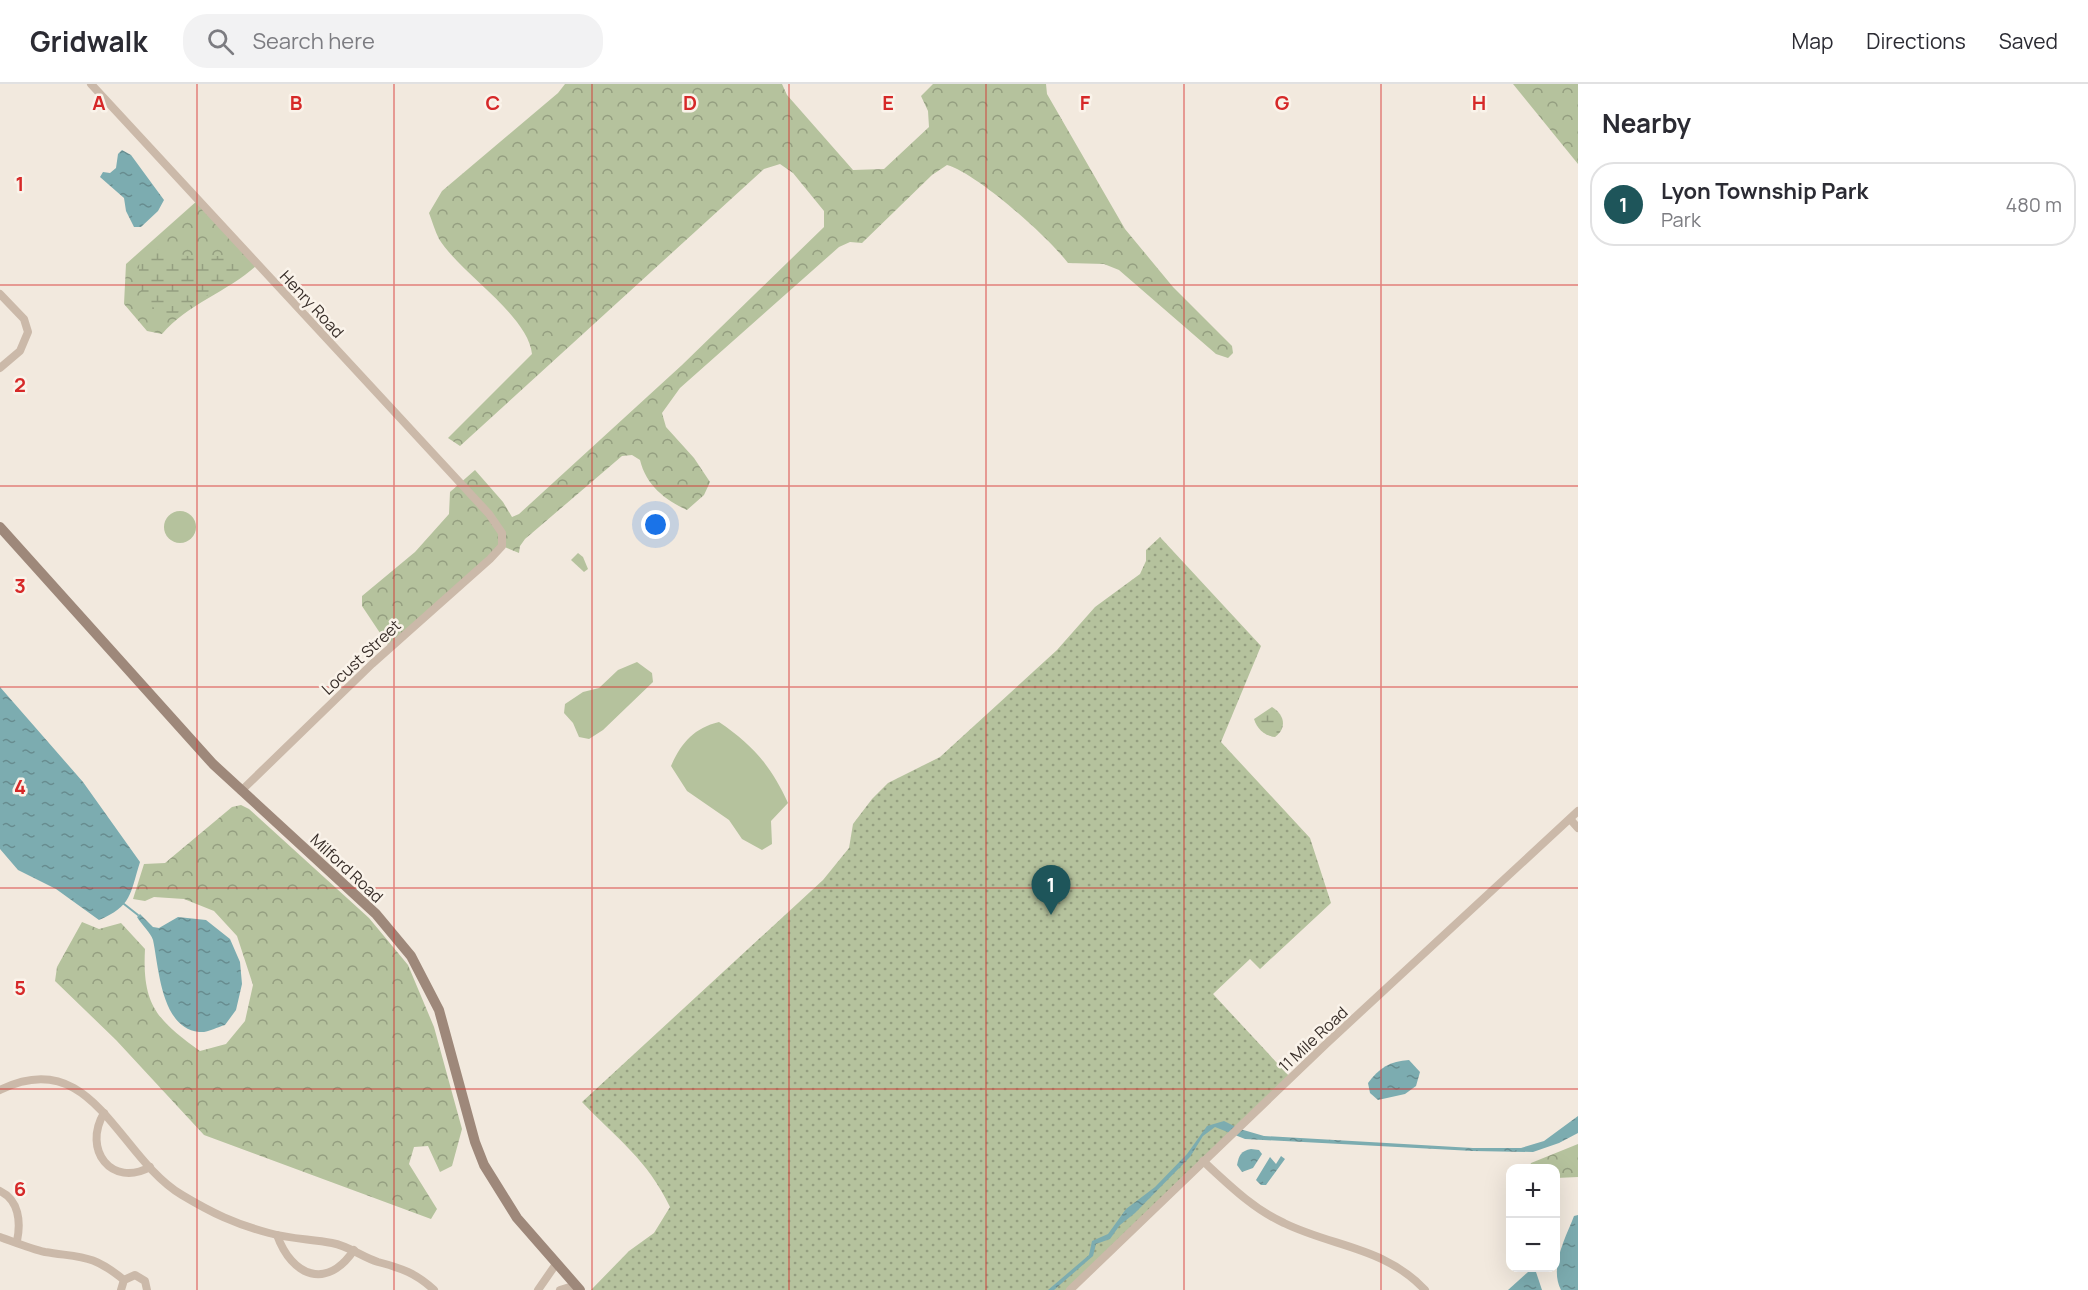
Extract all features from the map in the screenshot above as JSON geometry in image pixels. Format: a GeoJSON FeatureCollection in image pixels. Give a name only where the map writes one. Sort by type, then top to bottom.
{"type":"FeatureCollection","features":[{"type":"Feature","properties":{"kind":"street","name":"Henry Road"},"geometry":{"type":"LineString","coordinates":[[92,84],[489,514],[502,533],[502,546]]}},
{"type":"Feature","properties":{"kind":"street"},"geometry":{"type":"LineString","coordinates":[[0,294],[24,319],[28,332],[20,351],[0,368]]}},
{"type":"Feature","properties":{"kind":"street","name":"Milford Road"},"geometry":{"type":"LineString","coordinates":[[0,527],[213,764],[376,914],[411,956],[439,1010],[474,1142],[484,1165],[517,1218],[578,1287]]}},
{"type":"Feature","properties":{"kind":"street","name":"Locust Street"},"geometry":{"type":"LineString","coordinates":[[241,791],[372,664],[502,546]]}},
{"type":"Feature","properties":{"kind":"street","name":"11 Mile Road"},"geometry":{"type":"LineString","coordinates":[[1070,1290],[1228,1137],[1578,811]]}},
{"type":"Feature","properties":{"kind":"street"},"geometry":{"type":"LineString","coordinates":[[1570,819],[1578,828]]}},
{"type":"Feature","properties":{"kind":"street"},"geometry":{"type":"LineString","coordinates":[[0,1090],[18,1081],[40,1078],[70,1084],[93,1099],[150,1167],[170,1187],[223,1220],[277,1235],[333,1243],[376,1261],[403,1267],[422,1278],[434,1290]]}},
{"type":"Feature","properties":{"kind":"street"},"geometry":{"type":"LineString","coordinates":[[104,1113],[96,1126],[95,1136],[95,1145],[102,1159],[125,1172],[142,1171],[150,1167]]}},
{"type":"Feature","properties":{"kind":"street"},"geometry":{"type":"LineString","coordinates":[[1203,1161],[1245,1199],[1283,1223],[1372,1252],[1414,1279],[1425,1290]]}},
{"type":"Feature","properties":{"kind":"street"},"geometry":{"type":"LineString","coordinates":[[0,1191],[8,1195],[19,1217],[17,1241]]}},
{"type":"Feature","properties":{"kind":"street"},"geometry":{"type":"LineString","coordinates":[[277,1235],[290,1264],[309,1275],[326,1276],[339,1269],[354,1250]]}},
{"type":"Feature","properties":{"kind":"street"},"geometry":{"type":"LineString","coordinates":[[0,1237],[44,1252],[87,1257],[107,1266],[124,1280]]}},
{"type":"Feature","properties":{"kind":"street"},"geometry":{"type":"LineString","coordinates":[[538,1290],[556,1264]]}},
{"type":"Feature","properties":{"kind":"street"},"geometry":{"type":"LineString","coordinates":[[121,1290],[124,1280],[131,1276],[139,1276],[145,1281],[147,1290]]}},
{"type":"Feature","properties":{"kind":"street"},"geometry":{"type":"LineString","coordinates":[[560,1290],[578,1287]]}},
{"type":"Feature","properties":{"kind":"green space"},"geometry":{"type":"Polygon","coordinates":[[[565,84],[782,84],[787,95],[853,170],[884,169],[929,127],[928,111],[921,96],[933,84],[1046,84],[1047,94],[1125,229],[1173,287],[1232,346],[1233,353],[1228,358],[1216,354],[1119,270],[1104,264],[1068,263],[1045,238],[994,193],[976,180],[947,165],[932,175],[862,243],[850,242],[839,247],[680,388],[662,413],[666,427],[694,458],[710,482],[704,495],[687,510],[658,491],[647,477],[640,460],[632,455],[622,456],[525,539],[520,546],[519,553],[502,546],[390,648],[362,606],[362,596],[415,552],[449,514],[450,492],[475,470],[503,502],[512,517],[519,514],[682,365],[824,227],[824,211],[793,173],[780,164],[764,169],[460,446],[448,438],[532,354],[528,339],[519,324],[439,239],[429,213],[442,191],[558,93],[565,84]]]}},
{"type":"Feature","properties":{"kind":"green space"},"geometry":{"type":"Polygon","coordinates":[[[1513,84],[1578,84],[1578,164],[1513,84]]]}},
{"type":"Feature","properties":{"kind":"green space"},"geometry":{"type":"Polygon","coordinates":[[[198,200],[257,265],[234,283],[183,314],[162,334],[147,331],[124,304],[126,264],[198,200]]]}},
{"type":"Feature","properties":{"kind":"green space"},"geometry":{"type":"Polygon","coordinates":[[[151,249],[195,257],[225,256],[238,260],[243,265],[232,280],[176,314],[165,315],[149,304],[139,284],[140,257],[151,249]]]}},
{"type":"Feature","properties":{"kind":"green space"},"geometry":{"type":"Polygon","coordinates":[[[180,511],[191,516],[196,527],[191,538],[180,543],[169,538],[164,527],[169,516],[180,511]]]}},
{"type":"Feature","properties":{"kind":"green space"},"geometry":{"type":"Polygon","coordinates":[[[1160,537],[1261,646],[1221,742],[1310,838],[1331,903],[1260,969],[1250,959],[1213,994],[1290,1077],[1069,1290],[591,1290],[629,1251],[654,1233],[670,1207],[641,1162],[582,1102],[823,880],[849,848],[853,824],[888,783],[940,757],[1057,650],[1095,607],[1140,574],[1146,561],[1146,550],[1160,537]]]}},
{"type":"Feature","properties":{"kind":"green space"},"geometry":{"type":"Polygon","coordinates":[[[578,553],[583,557],[588,569],[584,572],[571,560],[578,553]]]}},
{"type":"Feature","properties":{"kind":"green space"},"geometry":{"type":"Polygon","coordinates":[[[637,662],[652,673],[653,682],[603,730],[589,739],[579,737],[573,723],[564,713],[565,704],[583,692],[599,688],[618,670],[637,662]]]}},
{"type":"Feature","properties":{"kind":"green space"},"geometry":{"type":"Polygon","coordinates":[[[1272,707],[1280,714],[1283,722],[1281,730],[1275,737],[1262,731],[1254,719],[1272,707]]]}},
{"type":"Feature","properties":{"kind":"green space"},"geometry":{"type":"Polygon","coordinates":[[[719,722],[742,739],[760,757],[775,778],[788,803],[771,821],[772,844],[762,850],[742,839],[729,820],[687,791],[671,766],[679,750],[695,732],[719,722]]]}},
{"type":"Feature","properties":{"kind":"green space"},"geometry":{"type":"Polygon","coordinates":[[[241,805],[249,809],[369,918],[408,965],[434,1027],[462,1129],[452,1166],[440,1172],[428,1146],[414,1147],[409,1164],[437,1209],[431,1219],[204,1135],[116,1040],[55,981],[57,967],[82,922],[99,929],[121,923],[145,949],[146,984],[155,1009],[163,1020],[200,1051],[226,1044],[245,1021],[253,985],[237,936],[214,911],[184,899],[154,897],[145,901],[133,899],[144,864],[165,863],[232,807],[241,805]]]}},
{"type":"Feature","properties":{"kind":"green space"},"geometry":{"type":"Polygon","coordinates":[[[1578,1144],[1578,1177],[1560,1178],[1560,1164],[1531,1163],[1578,1144]]]}},
{"type":"Feature","properties":{"kind":"water"},"geometry":{"type":"Polygon","coordinates":[[[122,150],[131,155],[164,200],[158,211],[141,227],[134,227],[126,211],[124,198],[100,177],[103,172],[110,173],[116,168],[118,154],[122,150]]]}},
{"type":"Feature","properties":{"kind":"water"},"geometry":{"type":"Polygon","coordinates":[[[0,687],[83,782],[140,862],[131,891],[124,904],[118,910],[99,920],[56,889],[18,870],[0,849],[0,687]]]}},
{"type":"Feature","properties":{"kind":"water"},"geometry":{"type":"Polygon","coordinates":[[[140,914],[153,927],[159,928],[178,917],[206,920],[230,939],[240,962],[242,984],[236,1010],[225,1025],[199,1032],[186,1028],[177,1020],[169,1009],[164,995],[153,940],[137,917],[140,914]]]}},
{"type":"Feature","properties":{"kind":"water"},"geometry":{"type":"Polygon","coordinates":[[[1409,1060],[1420,1072],[1416,1086],[1405,1094],[1378,1100],[1370,1093],[1368,1083],[1376,1073],[1396,1062],[1409,1060]]]}},
{"type":"Feature","properties":{"kind":"water"},"geometry":{"type":"Polygon","coordinates":[[[1578,1116],[1578,1133],[1559,1143],[1533,1152],[1245,1139],[1215,1127],[1203,1136],[1190,1157],[1135,1213],[1120,1225],[1110,1239],[1096,1244],[1093,1256],[1054,1290],[1048,1290],[1089,1255],[1092,1241],[1108,1234],[1126,1209],[1155,1187],[1187,1154],[1207,1126],[1224,1121],[1240,1129],[1264,1136],[1473,1148],[1521,1148],[1544,1141],[1578,1116]]]}},
{"type":"Feature","properties":{"kind":"water"},"geometry":{"type":"Polygon","coordinates":[[[1251,1149],[1259,1150],[1262,1154],[1253,1168],[1242,1172],[1237,1165],[1239,1159],[1243,1152],[1251,1149]]]}},
{"type":"Feature","properties":{"kind":"water"},"geometry":{"type":"Polygon","coordinates":[[[1281,1156],[1285,1159],[1266,1185],[1261,1185],[1256,1180],[1270,1157],[1276,1164],[1281,1156]]]}},
{"type":"Feature","properties":{"kind":"water"},"geometry":{"type":"Polygon","coordinates":[[[1578,1215],[1578,1290],[1561,1290],[1557,1272],[1560,1272],[1560,1252],[1574,1216],[1578,1215]]]}},
{"type":"Feature","properties":{"kind":"water"},"geometry":{"type":"Polygon","coordinates":[[[1528,1272],[1536,1272],[1542,1290],[1508,1290],[1528,1272]]]}},
{"type":"Feature","properties":{"kind":"waterway"},"geometry":{"type":"LineString","coordinates":[[124,904],[138,915]]}},
{"type":"Feature","properties":{"kind":"place","name":"Lyon Township Park"},"geometry":{"type":"Point","coordinates":[1051,915]}}]}
